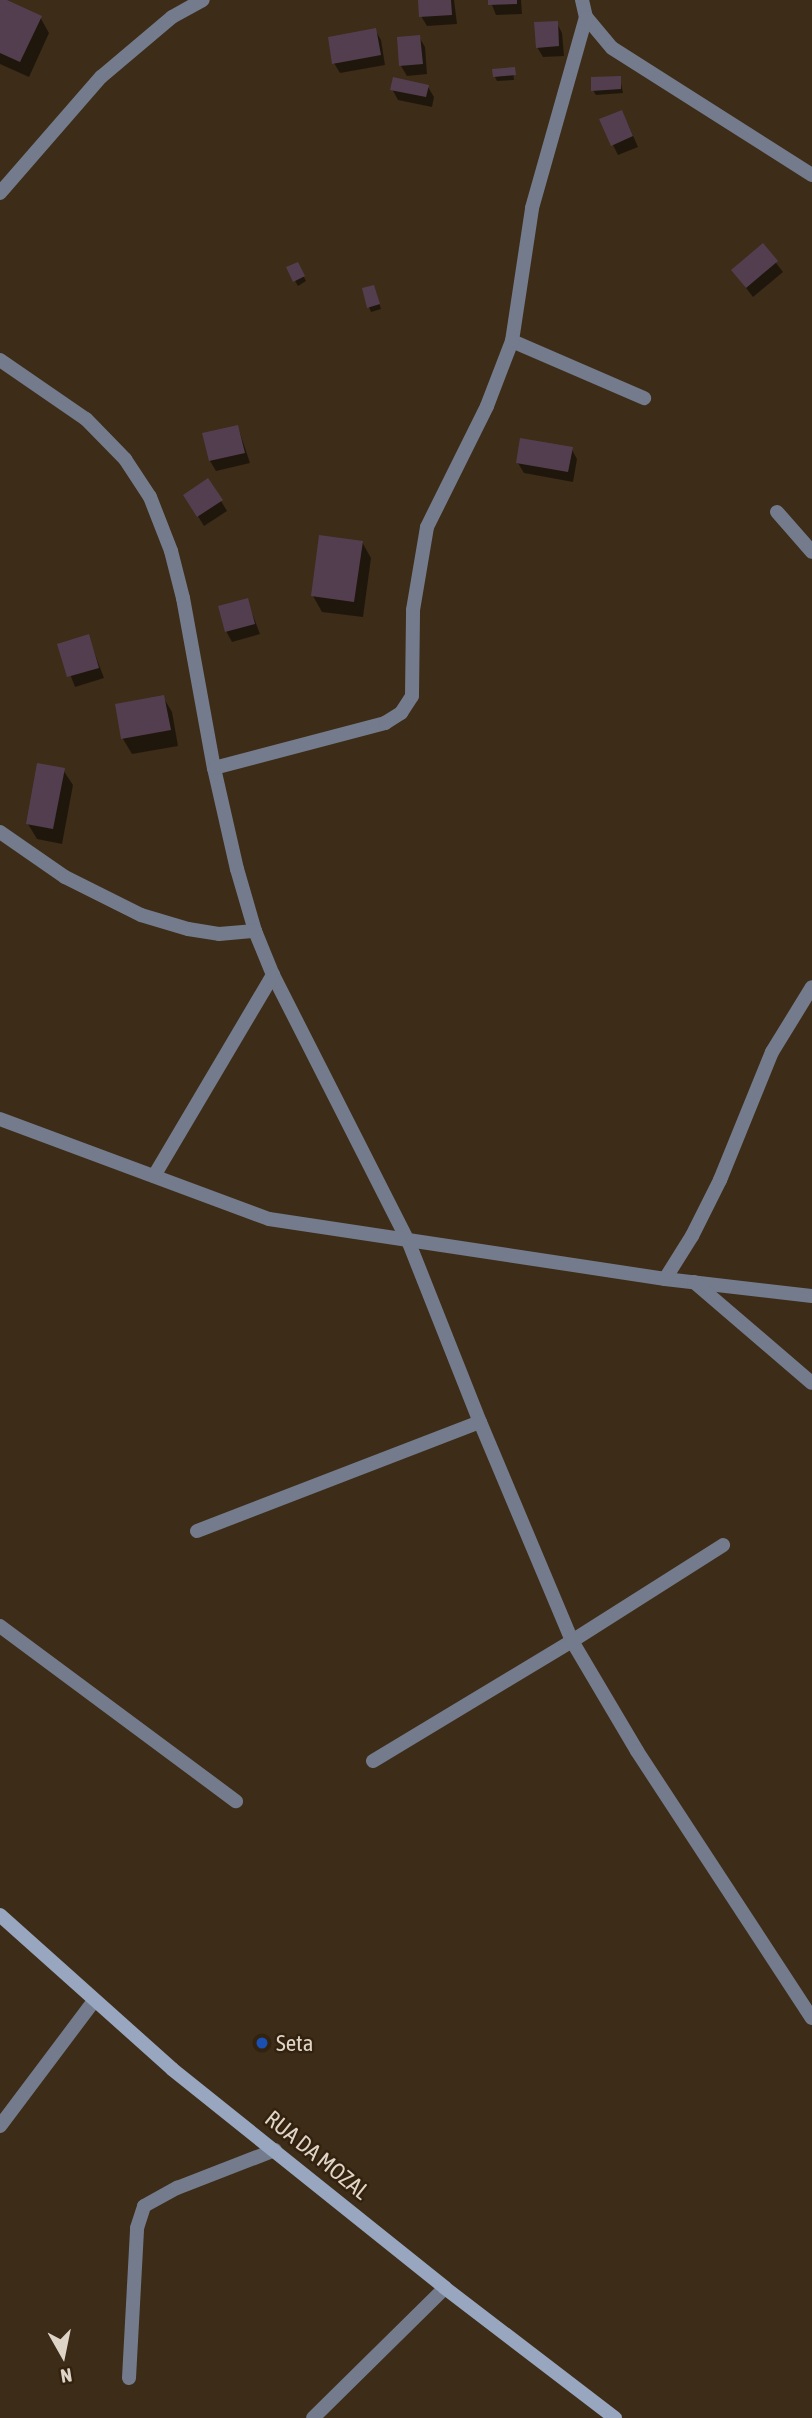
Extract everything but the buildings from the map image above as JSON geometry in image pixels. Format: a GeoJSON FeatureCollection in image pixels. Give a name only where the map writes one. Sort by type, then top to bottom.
{"type":"FeatureCollection","features":[{"type":"Feature","properties":{"kind":"main road","name":"RUA DA MOZAL"},"geometry":{"type":"LineString","coordinates":[[0,1915],[172,2069],[444,2288],[615,2418]]}},
{"type":"Feature","properties":{"kind":"street"},"geometry":{"type":"LineString","coordinates":[[0,193],[101,77],[172,17],[203,0]]}},
{"type":"Feature","properties":{"kind":"street"},"geometry":{"type":"LineString","coordinates":[[582,0],[586,17],[612,48],[812,175]]}},
{"type":"Feature","properties":{"kind":"street"},"geometry":{"type":"LineString","coordinates":[[214,768],[384,723],[401,713],[412,696],[413,610],[427,527],[487,406],[512,341],[532,208],[586,17]]}},
{"type":"Feature","properties":{"kind":"street"},"geometry":{"type":"LineString","coordinates":[[512,341],[644,398]]}},
{"type":"Feature","properties":{"kind":"street"},"geometry":{"type":"LineString","coordinates":[[0,360],[86,419],[125,460],[150,497],[171,551],[183,598],[214,768],[255,931],[273,975],[409,1242],[480,1422],[572,1641],[637,1751],[812,2018]]}},
{"type":"Feature","properties":{"kind":"street"},"geometry":{"type":"LineString","coordinates":[[777,512],[812,552]]}},
{"type":"Feature","properties":{"kind":"street"},"geometry":{"type":"LineString","coordinates":[[0,832],[65,877],[141,915],[188,929],[219,934],[255,931]]}},
{"type":"Feature","properties":{"kind":"street"},"geometry":{"type":"LineString","coordinates":[[154,1176],[273,975]]}},
{"type":"Feature","properties":{"kind":"street"},"geometry":{"type":"LineString","coordinates":[[665,1279],[692,1236],[720,1180],[772,1052],[812,987]]}},
{"type":"Feature","properties":{"kind":"street"},"geometry":{"type":"LineString","coordinates":[[0,1119],[269,1219],[665,1279],[812,1296]]}},
{"type":"Feature","properties":{"kind":"street"},"geometry":{"type":"LineString","coordinates":[[693,1282],[812,1383]]}},
{"type":"Feature","properties":{"kind":"street"},"geometry":{"type":"LineString","coordinates":[[197,1531],[480,1422]]}},
{"type":"Feature","properties":{"kind":"street"},"geometry":{"type":"LineString","coordinates":[[373,1761],[572,1641],[723,1545]]}},
{"type":"Feature","properties":{"kind":"street"},"geometry":{"type":"LineString","coordinates":[[0,1626],[236,1801]]}},
{"type":"Feature","properties":{"kind":"street"},"geometry":{"type":"LineString","coordinates":[[0,2126],[94,2001]]}},
{"type":"Feature","properties":{"kind":"street"},"geometry":{"type":"LineString","coordinates":[[128,2378],[136,2228],[144,2206],[177,2188],[275,2150]]}},
{"type":"Feature","properties":{"kind":"street"},"geometry":{"type":"LineString","coordinates":[[313,2418],[444,2288]]}},
{"type":"Feature","properties":{"kind":"place","name":"Seta"},"geometry":{"type":"Point","coordinates":[262,2043]}}]}
